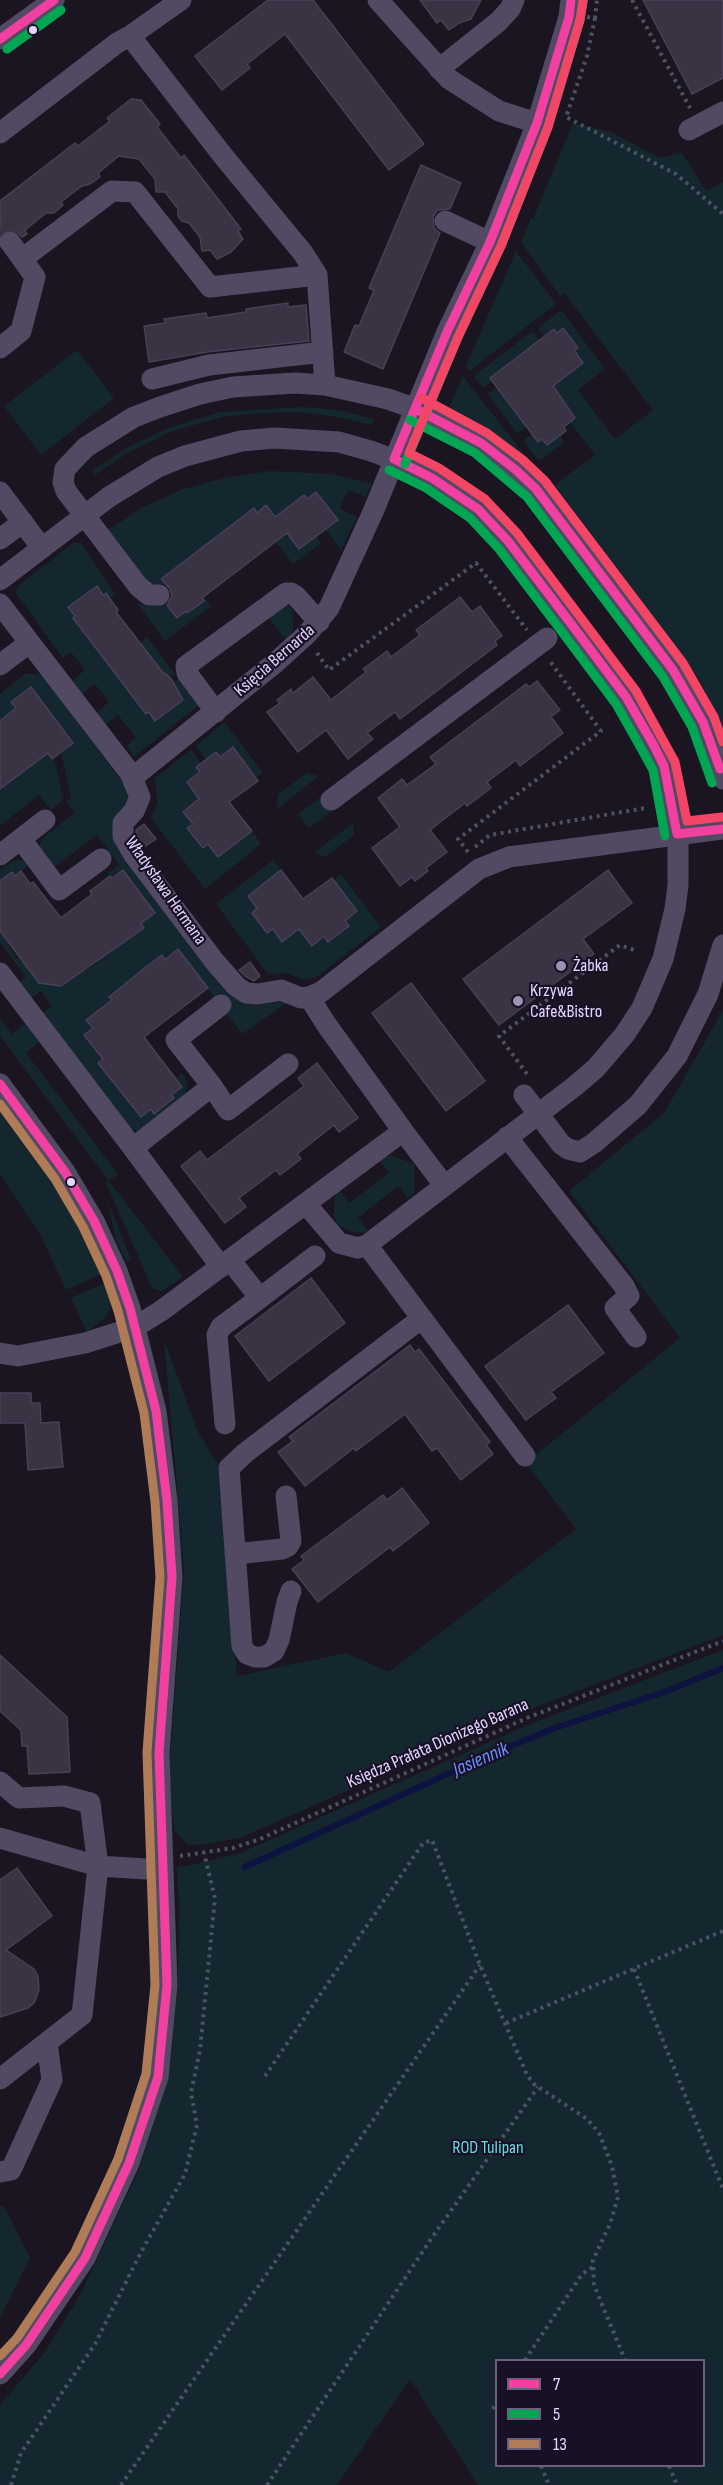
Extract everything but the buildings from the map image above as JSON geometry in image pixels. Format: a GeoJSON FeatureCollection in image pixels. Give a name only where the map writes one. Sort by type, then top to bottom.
{"type":"FeatureCollection","features":[{"type":"Feature","properties":{"kind":"street"},"geometry":{"type":"LineString","coordinates":[[0,39],[54,0]]}},
{"type":"Feature","properties":{"kind":"street"},"geometry":{"type":"LineString","coordinates":[[0,133],[117,43],[181,0]]}},
{"type":"Feature","properties":{"kind":"street"},"geometry":{"type":"LineString","coordinates":[[378,0],[449,79],[499,111],[537,123]]}},
{"type":"Feature","properties":{"kind":"street"},"geometry":{"type":"LineString","coordinates":[[439,69],[498,22],[510,9],[514,0]]}},
{"type":"Feature","properties":{"kind":"street","name":"Księcia Bernarda"},"geometry":{"type":"LineString","coordinates":[[132,778],[275,663],[320,622],[329,608],[447,332],[490,242],[537,123],[569,16],[571,0]]}},
{"type":"Feature","properties":{"kind":"street"},"geometry":{"type":"LineString","coordinates":[[130,36],[303,253],[317,275],[325,385]]}},
{"type":"Feature","properties":{"kind":"street"},"geometry":{"type":"LineString","coordinates":[[694,127],[723,112]]}},
{"type":"Feature","properties":{"kind":"street"},"geometry":{"type":"LineString","coordinates":[[0,348],[21,331],[35,277],[16,250],[112,191],[135,192],[210,287],[317,275]]}},
{"type":"Feature","properties":{"kind":"street"},"geometry":{"type":"LineString","coordinates":[[445,221],[490,242]]}},
{"type":"Feature","properties":{"kind":"street"},"geometry":{"type":"LineString","coordinates":[[152,379],[209,365],[323,352]]}},
{"type":"Feature","properties":{"kind":"street"},"geometry":{"type":"LineString","coordinates":[[159,595],[144,593],[66,491],[63,482],[68,464],[86,447],[134,417],[200,394],[233,387],[295,383],[325,385],[386,398],[416,409],[481,443],[507,462],[536,489],[673,670],[703,722],[723,779]]}},
{"type":"Feature","properties":{"kind":"street"},"geometry":{"type":"LineString","coordinates":[[0,580],[109,497],[158,467],[185,456],[241,441],[275,438],[339,442],[394,459],[432,478],[478,509],[508,541],[626,697],[664,766],[677,834],[678,885],[671,931],[660,969],[642,1008],[625,1034],[596,1068],[367,1245],[358,1248],[339,1243],[306,1204]]}},
{"type":"Feature","properties":{"kind":"street"},"geometry":{"type":"LineString","coordinates":[[0,492],[42,548]]}},
{"type":"Feature","properties":{"kind":"street"},"geometry":{"type":"LineString","coordinates":[[0,539],[22,522]]}},
{"type":"Feature","properties":{"kind":"street"},"geometry":{"type":"LineString","coordinates":[[216,712],[187,673],[186,666],[286,593],[296,596],[320,622]]}},
{"type":"Feature","properties":{"kind":"street","name":"Władysława Hermana"},"geometry":{"type":"LineString","coordinates":[[0,604],[132,778],[140,797],[134,811],[123,823],[123,836],[134,855],[215,962],[236,986],[246,993],[258,994],[281,990],[301,998],[309,997]]}},
{"type":"Feature","properties":{"kind":"street"},"geometry":{"type":"LineString","coordinates":[[331,800],[546,639]]}},
{"type":"Feature","properties":{"kind":"street"},"geometry":{"type":"LineString","coordinates":[[0,665],[29,643]]}},
{"type":"Feature","properties":{"kind":"street"},"geometry":{"type":"LineString","coordinates":[[0,855],[45,820]]}},
{"type":"Feature","properties":{"kind":"street"},"geometry":{"type":"LineString","coordinates":[[444,1185],[326,1024],[309,997],[340,977],[479,868],[509,857],[723,829]]}},
{"type":"Feature","properties":{"kind":"street"},"geometry":{"type":"LineString","coordinates":[[21,839],[59,890],[101,859]]}},
{"type":"Feature","properties":{"kind":"street"},"geometry":{"type":"LineString","coordinates":[[526,1085],[538,1114],[561,1144],[574,1152],[587,1148],[621,1121],[644,1098],[677,1056],[708,994],[723,945]]}},
{"type":"Feature","properties":{"kind":"street"},"geometry":{"type":"LineString","coordinates":[[0,973],[133,1148],[226,1263],[260,1298]]}},
{"type":"Feature","properties":{"kind":"street"},"geometry":{"type":"LineString","coordinates":[[221,1005],[176,1040],[228,1110],[288,1064]]}},
{"type":"Feature","properties":{"kind":"street"},"geometry":{"type":"LineString","coordinates":[[0,1084],[65,1172],[94,1221],[117,1271],[135,1327],[156,1411],[172,1577],[159,1753],[166,1985],[158,2077],[129,2163],[85,2258],[26,2345],[0,2374]]}},
{"type":"Feature","properties":{"kind":"street"},"geometry":{"type":"LineString","coordinates":[[133,1148],[212,1086]]}},
{"type":"Feature","properties":{"kind":"street"},"geometry":{"type":"LineString","coordinates":[[0,1353],[18,1356],[52,1350],[86,1343],[135,1327],[161,1311],[403,1131]]}},
{"type":"Feature","properties":{"kind":"street"},"geometry":{"type":"LineString","coordinates":[[507,1137],[624,1286],[629,1296],[615,1308],[636,1337]]}},
{"type":"Feature","properties":{"kind":"street"},"geometry":{"type":"LineString","coordinates":[[367,1245],[525,1456]]}},
{"type":"Feature","properties":{"kind":"street"},"geometry":{"type":"LineString","coordinates":[[225,1424],[217,1335],[221,1327],[315,1256]]}},
{"type":"Feature","properties":{"kind":"street"},"geometry":{"type":"LineString","coordinates":[[291,1591],[279,1640],[274,1651],[264,1657],[247,1654],[242,1646],[229,1468],[245,1453],[422,1318]]}},
{"type":"Feature","properties":{"kind":"street"},"geometry":{"type":"LineString","coordinates":[[235,1554],[282,1549],[288,1546],[291,1541],[286,1496]]}},
{"type":"Feature","properties":{"kind":"street"},"geometry":{"type":"LineString","coordinates":[[0,1782],[19,1798],[64,1796],[90,1803],[98,1866],[82,2015],[0,2079]]}},
{"type":"Feature","properties":{"kind":"street"},"geometry":{"type":"LineString","coordinates":[[0,1838],[98,1866],[162,1865]]}},
{"type":"Feature","properties":{"kind":"street"},"geometry":{"type":"LineString","coordinates":[[0,2172],[11,2170],[52,2080],[47,2043]]}},
{"type":"Feature","properties":{"kind":"path"},"geometry":{"type":"LineString","coordinates":[[632,0],[694,127]]}},
{"type":"Feature","properties":{"kind":"path"},"geometry":{"type":"LineString","coordinates":[[595,18],[587,56],[566,117],[676,174],[723,214]]}},
{"type":"Feature","properties":{"kind":"path"},"geometry":{"type":"LineString","coordinates":[[526,1085],[499,1036],[620,945],[637,951]]}},
{"type":"Feature","properties":{"kind":"path","name":"Księdza Prałata Dionizego Barana"},"geometry":{"type":"LineString","coordinates":[[162,1865],[260,1839],[527,1718],[723,1641]]}},
{"type":"Feature","properties":{"kind":"path"},"geometry":{"type":"LineString","coordinates":[[264,2076],[423,1843],[432,1840],[480,1965],[527,2075],[538,2087],[586,2119],[600,2133],[612,2166],[618,2197],[610,2224],[593,2260],[594,2284],[624,2359]]}},
{"type":"Feature","properties":{"kind":"path"},"geometry":{"type":"LineString","coordinates":[[10,2485],[21,2454],[95,2344],[140,2254],[184,2174],[197,2125],[191,2093],[200,2050],[215,1898],[204,1852]]}},
{"type":"Feature","properties":{"kind":"path"},"geometry":{"type":"LineString","coordinates":[[506,2022],[723,1931]]}},
{"type":"Feature","properties":{"kind":"path"},"geometry":{"type":"LineString","coordinates":[[122,2485],[480,1965]]}},
{"type":"Feature","properties":{"kind":"path"},"geometry":{"type":"LineString","coordinates":[[634,1969],[723,2189]]}},
{"type":"Feature","properties":{"kind":"path"},"geometry":{"type":"LineString","coordinates":[[267,2485],[431,2240],[538,2087]]}},
{"type":"Feature","properties":{"kind":"path"},"geometry":{"type":"LineString","coordinates":[[526,2359],[582,2274],[593,2267]]}},
{"type":"Feature","properties":{"kind":"path"},"geometry":{"type":"LineString","coordinates":[[493,2409],[495,2405]]}},
{"type":"Feature","properties":{"kind":"path"},"geometry":{"type":"LineString","coordinates":[[541,2467],[549,2485]]}},
{"type":"Feature","properties":{"kind":"path"},"geometry":{"type":"LineString","coordinates":[[669,2467],[677,2485]]}},
{"type":"Feature","properties":{"kind":"green space"},"geometry":{"type":"Polygon","coordinates":[[[573,123],[611,132],[660,158],[682,153],[706,191],[723,182],[723,727],[698,677],[555,485],[595,455],[570,422],[575,418],[567,407],[545,391],[583,363],[574,350],[578,347],[563,328],[557,333],[554,329],[544,336],[538,328],[561,310],[605,369],[578,390],[615,439],[653,410],[564,293],[560,296],[521,242],[573,123]]]}},
{"type":"Feature","properties":{"kind":"green space"},"geometry":{"type":"Polygon","coordinates":[[[516,251],[556,304],[469,371],[466,366],[516,251]]]}},
{"type":"Feature","properties":{"kind":"green space"},"geometry":{"type":"Polygon","coordinates":[[[532,331],[539,340],[514,359],[516,363],[506,365],[490,378],[492,381],[483,388],[474,376],[532,331]]]}},
{"type":"Feature","properties":{"kind":"green space"},"geometry":{"type":"Polygon","coordinates":[[[77,350],[114,398],[41,455],[4,406],[77,350]]]}},
{"type":"Feature","properties":{"kind":"green space"},"geometry":{"type":"Polygon","coordinates":[[[463,376],[530,462],[486,427],[449,407],[463,376]]]}},
{"type":"Feature","properties":{"kind":"green space"},"geometry":{"type":"Polygon","coordinates":[[[496,387],[526,427],[517,434],[488,394],[496,387]]]}},
{"type":"Feature","properties":{"kind":"green space"},"geometry":{"type":"Polygon","coordinates":[[[303,407],[338,410],[374,419],[372,425],[302,412],[223,417],[172,431],[126,454],[95,475],[92,471],[126,448],[168,428],[190,421],[221,412],[303,407]]]}},
{"type":"Feature","properties":{"kind":"green space"},"geometry":{"type":"Polygon","coordinates":[[[532,433],[542,439],[561,435],[563,443],[539,461],[523,441],[532,433]]]}},
{"type":"Feature","properties":{"kind":"green space"},"geometry":{"type":"Polygon","coordinates":[[[270,471],[332,474],[372,484],[366,497],[348,490],[340,509],[357,517],[341,550],[325,529],[337,520],[316,492],[307,499],[303,495],[284,510],[278,521],[267,506],[257,513],[254,509],[161,579],[164,583],[155,590],[105,532],[143,507],[183,489],[224,478],[270,471]]]}},
{"type":"Feature","properties":{"kind":"green space"},"geometry":{"type":"Polygon","coordinates":[[[287,534],[299,549],[316,536],[321,543],[293,564],[276,542],[287,534]]]}},
{"type":"Feature","properties":{"kind":"green space"},"geometry":{"type":"Polygon","coordinates":[[[73,543],[80,543],[83,546],[115,594],[110,599],[96,586],[69,607],[75,616],[73,618],[146,714],[149,712],[156,721],[183,700],[173,682],[179,678],[199,705],[134,757],[126,746],[136,738],[118,715],[105,725],[96,713],[109,702],[95,684],[82,694],[72,681],[85,670],[71,652],[63,658],[15,592],[18,586],[73,543]]]}},
{"type":"Feature","properties":{"kind":"green space"},"geometry":{"type":"Polygon","coordinates":[[[204,597],[211,606],[165,641],[136,602],[147,606],[166,604],[177,618],[204,601],[204,597]]]}},
{"type":"Feature","properties":{"kind":"green space"},"geometry":{"type":"Polygon","coordinates":[[[284,602],[292,609],[293,614],[293,630],[286,640],[267,615],[284,602]]]}},
{"type":"Feature","properties":{"kind":"green space"},"geometry":{"type":"Polygon","coordinates":[[[147,637],[175,674],[170,678],[166,673],[164,674],[140,643],[147,637]]]}},
{"type":"Feature","properties":{"kind":"green space"},"geometry":{"type":"Polygon","coordinates":[[[25,674],[41,674],[124,784],[130,798],[115,821],[236,998],[244,1003],[257,1005],[276,1000],[286,1003],[242,1034],[178,950],[165,960],[162,956],[110,996],[112,1000],[86,1019],[93,1028],[84,1035],[103,1059],[120,1091],[140,1117],[151,1109],[155,1114],[174,1099],[171,1095],[182,1086],[176,1078],[182,1073],[187,1087],[181,1103],[147,1128],[136,1131],[127,1127],[39,1016],[52,1006],[41,991],[27,1001],[15,985],[26,977],[0,942],[0,931],[17,959],[20,957],[88,969],[107,955],[121,940],[123,943],[143,928],[141,923],[154,913],[123,871],[110,876],[108,873],[119,865],[97,835],[53,868],[38,847],[44,837],[74,813],[66,802],[71,798],[61,752],[73,742],[31,687],[11,702],[16,708],[0,721],[0,694],[25,674]]]}},
{"type":"Feature","properties":{"kind":"green space"},"geometry":{"type":"Polygon","coordinates":[[[225,722],[263,773],[256,778],[233,748],[220,757],[216,752],[206,760],[196,746],[225,722]]]}},
{"type":"Feature","properties":{"kind":"green space"},"geometry":{"type":"Polygon","coordinates":[[[191,750],[201,763],[196,767],[200,772],[187,782],[201,798],[183,812],[193,824],[188,829],[203,848],[208,844],[218,857],[252,831],[261,844],[205,889],[151,818],[157,803],[155,778],[191,750]]]}},
{"type":"Feature","properties":{"kind":"green space"},"geometry":{"type":"Polygon","coordinates":[[[48,753],[54,757],[63,800],[51,810],[39,795],[0,826],[0,789],[48,753]]]}},
{"type":"Feature","properties":{"kind":"green space"},"geometry":{"type":"Polygon","coordinates":[[[307,773],[319,776],[277,809],[278,794],[307,773]]]}},
{"type":"Feature","properties":{"kind":"green space"},"geometry":{"type":"Polygon","coordinates":[[[321,797],[332,811],[309,828],[298,814],[321,797]]]}},
{"type":"Feature","properties":{"kind":"green space"},"geometry":{"type":"Polygon","coordinates":[[[353,823],[354,835],[325,857],[314,853],[353,823]]]}},
{"type":"Feature","properties":{"kind":"green space"},"geometry":{"type":"Polygon","coordinates":[[[15,860],[23,860],[28,866],[15,876],[12,872],[0,881],[0,869],[15,860]]]}},
{"type":"Feature","properties":{"kind":"green space"},"geometry":{"type":"Polygon","coordinates":[[[273,860],[281,870],[248,896],[257,908],[252,913],[267,933],[273,929],[282,941],[297,927],[312,945],[345,921],[357,911],[334,880],[341,874],[381,927],[315,978],[302,979],[286,973],[268,974],[216,904],[273,860]]]}},
{"type":"Feature","properties":{"kind":"green space"},"geometry":{"type":"Polygon","coordinates":[[[723,1010],[723,1635],[541,1705],[240,1838],[199,1845],[187,1844],[174,1830],[169,1771],[184,1569],[164,1340],[198,1432],[218,1464],[237,1676],[346,1653],[389,1672],[576,1529],[526,1463],[680,1338],[569,1191],[664,1113],[723,1010]]]}},
{"type":"Feature","properties":{"kind":"green space"},"geometry":{"type":"Polygon","coordinates":[[[0,1018],[12,1034],[26,1023],[39,1042],[26,1053],[118,1174],[109,1181],[0,1036],[0,1018]]]}},
{"type":"Feature","properties":{"kind":"green space"},"geometry":{"type":"Polygon","coordinates":[[[0,1099],[48,1168],[82,1223],[105,1272],[66,1290],[40,1234],[0,1174],[0,1099]]]}},
{"type":"Feature","properties":{"kind":"green space"},"geometry":{"type":"Polygon","coordinates":[[[384,1156],[393,1156],[414,1164],[414,1193],[408,1199],[398,1186],[358,1218],[368,1231],[364,1233],[353,1232],[338,1225],[334,1217],[334,1199],[339,1190],[349,1203],[389,1173],[379,1160],[384,1156]]]}},
{"type":"Feature","properties":{"kind":"green space"},"geometry":{"type":"Polygon","coordinates":[[[109,1181],[183,1277],[162,1291],[152,1288],[106,1183],[109,1181]]]}},
{"type":"Feature","properties":{"kind":"green space"},"geometry":{"type":"Polygon","coordinates":[[[107,1199],[131,1260],[127,1262],[116,1240],[107,1199]]]}},
{"type":"Feature","properties":{"kind":"green space"},"geometry":{"type":"Polygon","coordinates":[[[108,1281],[112,1297],[111,1307],[106,1317],[87,1332],[71,1298],[108,1281]]]}},
{"type":"Feature","properties":{"kind":"green space","name":"ROD Tulipan"},"geometry":{"type":"Polygon","coordinates":[[[723,1650],[723,2485],[478,2485],[410,2379],[337,2485],[0,2485],[0,2405],[45,2352],[81,2293],[138,2172],[159,2106],[171,2055],[178,1981],[177,1868],[238,1854],[530,1724],[723,1650]]]}},
{"type":"Feature","properties":{"kind":"green space"},"geometry":{"type":"Polygon","coordinates":[[[0,2205],[5,2208],[30,2258],[0,2318],[0,2205]]]}},
{"type":"Feature","properties":{"kind":"waterway","name":"Jasiennik"},"geometry":{"type":"LineString","coordinates":[[245,1867],[489,1755],[555,1728],[667,1691],[723,1668]]}},
{"type":"Feature","properties":{"kind":"tunnel"},"geometry":{"type":"LineString","coordinates":[[0,229],[10,242]]}},
{"type":"Feature","properties":{"kind":"transit line","name":"7"},"geometry":{"type":"LineString","coordinates":[[0,39],[54,0]]}},
{"type":"Feature","properties":{"kind":"transit line","name":"7"},"geometry":{"type":"LineString","coordinates":[[571,0],[569,17],[537,123],[490,242],[447,332],[394,459],[432,478],[478,509],[508,541],[569,621],[626,697],[653,744],[664,766],[677,834],[723,829]]}},
{"type":"Feature","properties":{"kind":"transit line","name":"5"},"geometry":{"type":"LineString","coordinates":[[405,464],[458,337],[501,246],[548,127],[580,20],[583,1]]}},
{"type":"Feature","properties":{"kind":"transit line"},"geometry":{"type":"LineString","coordinates":[[583,1],[580,20],[548,127],[501,246],[458,337],[409,453],[439,468],[485,499],[517,533],[636,691],[675,762],[687,821],[722,817]]}},
{"type":"Feature","properties":{"kind":"transit line","name":"5"},"geometry":{"type":"LineString","coordinates":[[7,49],[61,10]]}},
{"type":"Feature","properties":{"kind":"transit line"},"geometry":{"type":"LineString","coordinates":[[422,398],[487,433],[523,460],[545,481],[683,663],[714,717],[723,742]]}},
{"type":"Feature","properties":{"kind":"transit line","name":"7"},"geometry":{"type":"LineString","coordinates":[[416,409],[481,443],[536,489],[673,670],[703,722],[720,769]]}},
{"type":"Feature","properties":{"kind":"transit line","name":"5"},"geometry":{"type":"LineString","coordinates":[[410,420],[475,453],[527,497],[663,677],[692,727],[712,783]]}},
{"type":"Feature","properties":{"kind":"transit line","name":"5"},"geometry":{"type":"LineString","coordinates":[[389,470],[426,488],[470,518],[499,549],[559,628],[616,704],[653,770],[665,836]]}},
{"type":"Feature","properties":{"kind":"transit line","name":"7"},"geometry":{"type":"LineString","coordinates":[[0,1084],[65,1172],[94,1221],[117,1271],[130,1308],[156,1411],[167,1501],[172,1577],[159,1753],[167,1985],[158,2077],[129,2163],[85,2258],[26,2345],[0,2374]]}},
{"type":"Feature","properties":{"kind":"transit line","name":"13"},"geometry":{"type":"LineString","coordinates":[[0,1104],[55,1179],[83,1227],[106,1276],[118,1311],[144,1413],[155,1502],[160,1577],[147,1752],[155,1985],[146,2074],[118,2159],[75,2252],[17,2338],[0,2356]]}},
{"type":"Feature","properties":{"kind":"place","name":"Żabka"},"geometry":{"type":"Point","coordinates":[561,966]}},
{"type":"Feature","properties":{"kind":"place","name":"Krzywa Cafe&Bistro"},"geometry":{"type":"Point","coordinates":[518,1001]}}]}
